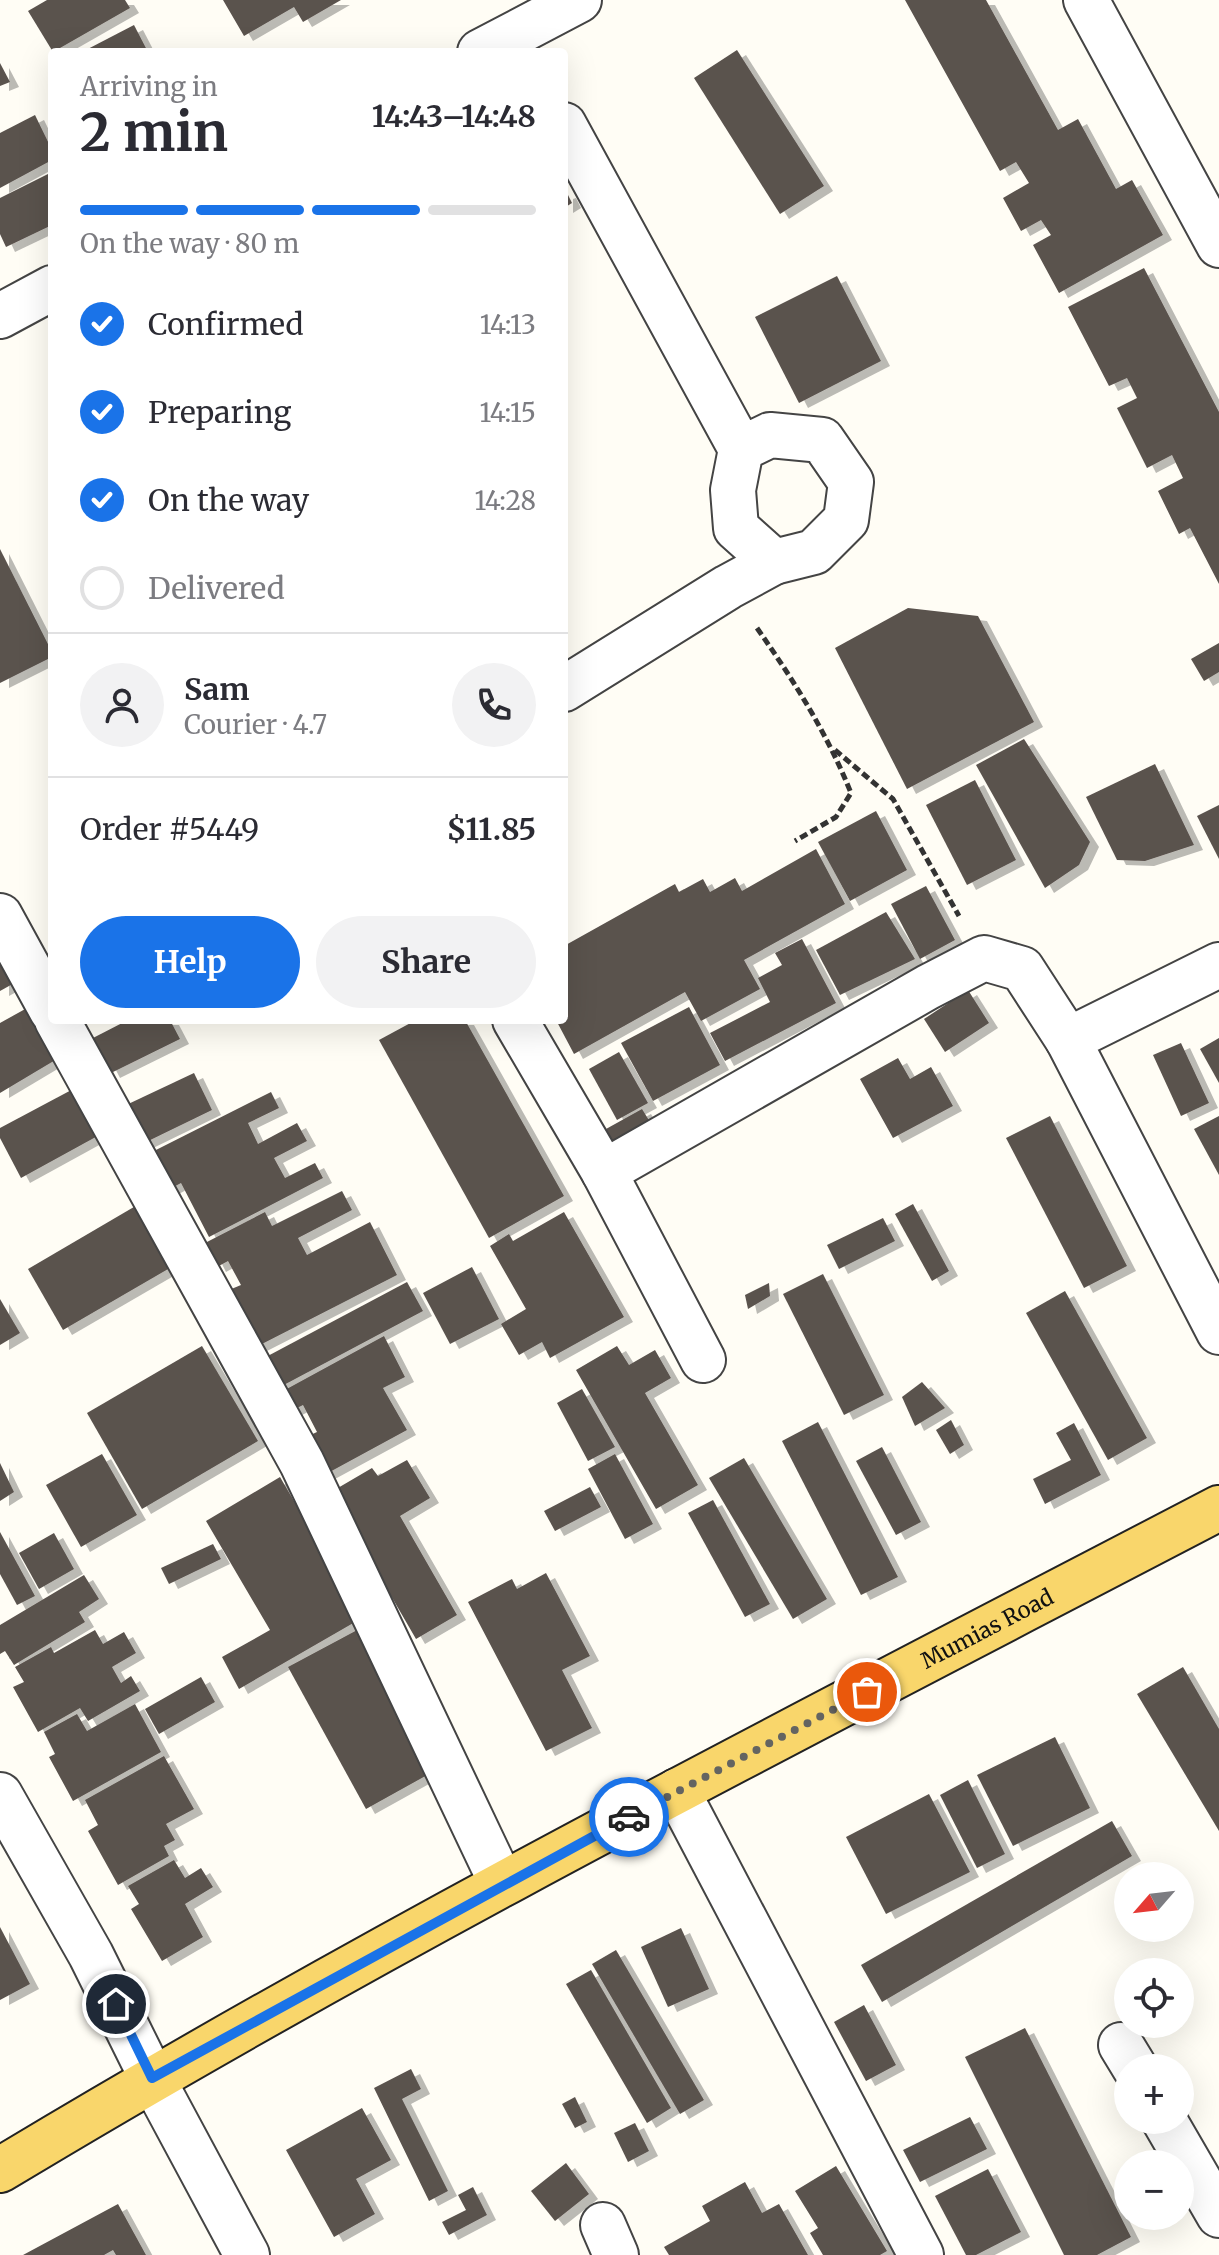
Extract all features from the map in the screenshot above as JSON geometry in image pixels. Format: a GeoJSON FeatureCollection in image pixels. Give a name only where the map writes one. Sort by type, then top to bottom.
{"type":"FeatureCollection","features":[{"type":"Feature","properties":{"kind":"main road","name":"Mumias Road"},"geometry":{"type":"LineString","coordinates":[[0,2170],[152,2078],[502,1884],[1219,1508]]}},
{"type":"Feature","properties":{"kind":"street"},"geometry":{"type":"LineString","coordinates":[[506,46],[579,0]]}},
{"type":"Feature","properties":{"kind":"street"},"geometry":{"type":"LineString","coordinates":[[1086,0],[1219,245]]}},
{"type":"Feature","properties":{"kind":"street"},"geometry":{"type":"LineString","coordinates":[[568,132],[741,449],[733,490],[736,528],[774,562]]}},
{"type":"Feature","properties":{"kind":"street"},"geometry":{"type":"LineString","coordinates":[[0,316],[48,290]]}},
{"type":"Feature","properties":{"kind":"street"},"geometry":{"type":"LineString","coordinates":[[568,687],[728,587],[774,562],[814,552],[846,520],[851,482],[822,440],[770,435],[741,449]]}},
{"type":"Feature","properties":{"kind":"street"},"geometry":{"type":"LineString","coordinates":[[0,916],[48,1004]]}},
{"type":"Feature","properties":{"kind":"street"},"geometry":{"type":"LineString","coordinates":[[604,1172],[984,958],[1022,969],[1068,1040],[1219,1332]]}},
{"type":"Feature","properties":{"kind":"street"},"geometry":{"type":"LineString","coordinates":[[1068,1040],[1219,965]]}},
{"type":"Feature","properties":{"kind":"street"},"geometry":{"type":"LineString","coordinates":[[59,1024],[302,1463],[502,1884]]}},
{"type":"Feature","properties":{"kind":"street"},"geometry":{"type":"LineString","coordinates":[[517,1024],[604,1172],[703,1360]]}},
{"type":"Feature","properties":{"kind":"street"},"geometry":{"type":"LineString","coordinates":[[677,1791],[921,2255]]}},
{"type":"Feature","properties":{"kind":"street"},"geometry":{"type":"LineString","coordinates":[[0,1795],[91,1955],[152,2078],[247,2255]]}},
{"type":"Feature","properties":{"kind":"street"},"geometry":{"type":"LineString","coordinates":[[1172,2134],[1219,2215]]}},
{"type":"Feature","properties":{"kind":"path"},"geometry":{"type":"LineString","coordinates":[[728,587],[795,681],[834,749],[851,793],[836,817],[795,841]]}},
{"type":"Feature","properties":{"kind":"path"},"geometry":{"type":"LineString","coordinates":[[834,749],[893,799],[984,958]]}},
{"type":"Feature","properties":{"kind":"building"},"geometry":{"type":"Polygon","coordinates":[[[47,0],[125,0],[130,8],[60,48],[51,48],[28,11],[47,0]]]}},
{"type":"Feature","properties":{"kind":"building"},"geometry":{"type":"Polygon","coordinates":[[[223,0],[341,0],[303,22],[294,7],[244,36],[223,0]]]}},
{"type":"Feature","properties":{"kind":"building"},"geometry":{"type":"Polygon","coordinates":[[[905,0],[986,0],[1058,130],[1078,119],[1116,189],[1132,180],[1163,235],[1059,293],[1033,245],[1051,235],[1041,220],[1021,231],[1003,198],[1029,183],[1016,162],[1000,171],[905,0]]]}},
{"type":"Feature","properties":{"kind":"building"},"geometry":{"type":"Polygon","coordinates":[[[134,25],[146,48],[90,48],[134,25]]]}},
{"type":"Feature","properties":{"kind":"building"},"geometry":{"type":"Polygon","coordinates":[[[737,50],[824,186],[780,214],[694,78],[737,50]]]}},
{"type":"Feature","properties":{"kind":"building"},"geometry":{"type":"Polygon","coordinates":[[[0,63],[10,82],[0,86],[0,63]]]}},
{"type":"Feature","properties":{"kind":"building"},"geometry":{"type":"Polygon","coordinates":[[[35,115],[48,142],[48,162],[0,188],[0,133],[35,115]]]}},
{"type":"Feature","properties":{"kind":"building"},"geometry":{"type":"Polygon","coordinates":[[[48,174],[48,227],[6,247],[0,234],[0,198],[48,174]]]}},
{"type":"Feature","properties":{"kind":"building"},"geometry":{"type":"Polygon","coordinates":[[[1144,268],[1219,412],[1219,584],[1190,528],[1179,534],[1158,491],[1183,478],[1172,455],[1147,468],[1117,408],[1137,398],[1127,378],[1109,386],[1068,307],[1144,268]]]}},
{"type":"Feature","properties":{"kind":"building"},"geometry":{"type":"Polygon","coordinates":[[[837,276],[881,361],[799,403],[755,317],[837,276]]]}},
{"type":"Feature","properties":{"kind":"building"},"geometry":{"type":"Polygon","coordinates":[[[0,549],[48,644],[48,659],[0,683],[0,549]]]}},
{"type":"Feature","properties":{"kind":"building"},"geometry":{"type":"Polygon","coordinates":[[[908,608],[978,616],[1034,722],[907,789],[835,648],[908,608]]]}},
{"type":"Feature","properties":{"kind":"building"},"geometry":{"type":"Polygon","coordinates":[[[1219,643],[1219,672],[1204,681],[1191,659],[1219,643]]]}},
{"type":"Feature","properties":{"kind":"building"},"geometry":{"type":"Polygon","coordinates":[[[1024,739],[1090,842],[1079,865],[1045,888],[976,765],[1024,739]]]}},
{"type":"Feature","properties":{"kind":"building"},"geometry":{"type":"Polygon","coordinates":[[[1155,764],[1194,845],[1145,861],[1117,860],[1086,797],[1155,764]]]}},
{"type":"Feature","properties":{"kind":"building"},"geometry":{"type":"Polygon","coordinates":[[[975,780],[1016,860],[967,885],[926,805],[975,780]]]}},
{"type":"Feature","properties":{"kind":"building"},"geometry":{"type":"Polygon","coordinates":[[[1219,805],[1219,859],[1197,816],[1219,805]]]}},
{"type":"Feature","properties":{"kind":"building"},"geometry":{"type":"Polygon","coordinates":[[[876,811],[907,870],[850,901],[818,842],[876,811]]]}},
{"type":"Feature","properties":{"kind":"building"},"geometry":{"type":"Polygon","coordinates":[[[816,849],[845,904],[744,960],[760,989],[701,1021],[685,992],[574,1054],[558,1024],[568,1024],[568,944],[675,884],[679,892],[703,879],[710,892],[735,878],[742,891],[816,849]]]}},
{"type":"Feature","properties":{"kind":"building"},"geometry":{"type":"Polygon","coordinates":[[[926,886],[955,940],[920,959],[891,904],[926,886]]]}},
{"type":"Feature","properties":{"kind":"building"},"geometry":{"type":"Polygon","coordinates":[[[886,912],[915,959],[840,995],[816,950],[886,912]]]}},
{"type":"Feature","properties":{"kind":"building"},"geometry":{"type":"Polygon","coordinates":[[[802,939],[836,1003],[725,1061],[710,1033],[770,1002],[758,978],[782,965],[775,953],[802,939]]]}},
{"type":"Feature","properties":{"kind":"building"},"geometry":{"type":"Polygon","coordinates":[[[0,947],[18,981],[0,991],[0,947]]]}},
{"type":"Feature","properties":{"kind":"building"},"geometry":{"type":"Polygon","coordinates":[[[968,990],[989,1023],[945,1052],[924,1019],[968,990]]]}},
{"type":"Feature","properties":{"kind":"building"},"geometry":{"type":"Polygon","coordinates":[[[689,1007],[720,1065],[653,1101],[621,1043],[689,1007]]]}},
{"type":"Feature","properties":{"kind":"building"},"geometry":{"type":"Polygon","coordinates":[[[27,1008],[57,1059],[0,1093],[0,1023],[27,1008]]]}},
{"type":"Feature","properties":{"kind":"building"},"geometry":{"type":"Polygon","coordinates":[[[120,1024],[172,1024],[180,1039],[111,1073],[93,1038],[120,1024]]]}},
{"type":"Feature","properties":{"kind":"building"},"geometry":{"type":"Polygon","coordinates":[[[409,1024],[467,1024],[564,1196],[489,1238],[379,1040],[409,1024]]]}},
{"type":"Feature","properties":{"kind":"building"},"geometry":{"type":"Polygon","coordinates":[[[1219,1038],[1219,1083],[1200,1049],[1219,1038]]]}},
{"type":"Feature","properties":{"kind":"building"},"geometry":{"type":"Polygon","coordinates":[[[1181,1043],[1209,1103],[1181,1116],[1153,1055],[1181,1043]]]}},
{"type":"Feature","properties":{"kind":"building"},"geometry":{"type":"Polygon","coordinates":[[[619,1052],[648,1103],[617,1120],[589,1069],[619,1052]]]}},
{"type":"Feature","properties":{"kind":"building"},"geometry":{"type":"Polygon","coordinates":[[[898,1058],[910,1079],[931,1067],[953,1106],[893,1138],[860,1079],[898,1058]]]}},
{"type":"Feature","properties":{"kind":"building"},"geometry":{"type":"Polygon","coordinates":[[[194,1073],[212,1110],[142,1144],[124,1106],[194,1073]]]}},
{"type":"Feature","properties":{"kind":"building"},"geometry":{"type":"Polygon","coordinates":[[[77,1087],[103,1133],[21,1178],[0,1138],[0,1128],[77,1087]]]}},
{"type":"Feature","properties":{"kind":"building"},"geometry":{"type":"Polygon","coordinates":[[[271,1092],[279,1108],[248,1123],[258,1144],[297,1123],[307,1141],[274,1158],[285,1178],[315,1163],[323,1178],[209,1237],[181,1183],[166,1191],[148,1154],[271,1092]]]}},
{"type":"Feature","properties":{"kind":"building"},"geometry":{"type":"Polygon","coordinates":[[[642,1109],[655,1130],[618,1151],[606,1129],[642,1109]]]}},
{"type":"Feature","properties":{"kind":"building"},"geometry":{"type":"Polygon","coordinates":[[[1050,1116],[1127,1266],[1084,1288],[1006,1138],[1050,1116]]]}},
{"type":"Feature","properties":{"kind":"building"},"geometry":{"type":"Polygon","coordinates":[[[1219,1116],[1219,1175],[1194,1129],[1219,1116]]]}},
{"type":"Feature","properties":{"kind":"building"},"geometry":{"type":"Polygon","coordinates":[[[342,1191],[352,1210],[298,1238],[307,1255],[370,1222],[397,1275],[258,1346],[229,1290],[241,1285],[228,1261],[217,1267],[205,1243],[265,1212],[272,1226],[342,1191]]]}},
{"type":"Feature","properties":{"kind":"building"},"geometry":{"type":"Polygon","coordinates":[[[139,1204],[175,1265],[63,1330],[28,1269],[139,1204]]]}},
{"type":"Feature","properties":{"kind":"building"},"geometry":{"type":"Polygon","coordinates":[[[913,1204],[949,1271],[932,1281],[895,1214],[913,1204]]]}},
{"type":"Feature","properties":{"kind":"building"},"geometry":{"type":"Polygon","coordinates":[[[564,1212],[624,1317],[550,1358],[542,1342],[519,1355],[501,1324],[526,1309],[490,1246],[509,1234],[513,1241],[564,1212]]]}},
{"type":"Feature","properties":{"kind":"building"},"geometry":{"type":"Polygon","coordinates":[[[883,1218],[895,1241],[839,1269],[827,1245],[883,1218]]]}},
{"type":"Feature","properties":{"kind":"building"},"geometry":{"type":"Polygon","coordinates":[[[472,1267],[499,1319],[450,1344],[423,1293],[472,1267]]]}},
{"type":"Feature","properties":{"kind":"building"},"geometry":{"type":"Polygon","coordinates":[[[823,1274],[884,1395],[844,1415],[783,1294],[823,1274]]]}},
{"type":"Feature","properties":{"kind":"building"},"geometry":{"type":"Polygon","coordinates":[[[407,1282],[423,1311],[280,1387],[264,1358],[407,1282]]]}},
{"type":"Feature","properties":{"kind":"building"},"geometry":{"type":"Polygon","coordinates":[[[769,1283],[770,1296],[748,1309],[745,1295],[769,1283]]]}},
{"type":"Feature","properties":{"kind":"building"},"geometry":{"type":"Polygon","coordinates":[[[1065,1291],[1147,1438],[1108,1460],[1026,1313],[1065,1291]]]}},
{"type":"Feature","properties":{"kind":"building"},"geometry":{"type":"Polygon","coordinates":[[[0,1299],[20,1333],[0,1345],[0,1299]]]}},
{"type":"Feature","properties":{"kind":"building"},"geometry":{"type":"Polygon","coordinates":[[[384,1336],[405,1377],[383,1388],[407,1430],[326,1474],[306,1437],[317,1432],[303,1405],[293,1410],[283,1391],[384,1336]]]}},
{"type":"Feature","properties":{"kind":"building"},"geometry":{"type":"Polygon","coordinates":[[[202,1346],[258,1441],[142,1509],[87,1413],[202,1346]]]}},
{"type":"Feature","properties":{"kind":"building"},"geometry":{"type":"Polygon","coordinates":[[[617,1346],[629,1365],[655,1350],[671,1378],[645,1393],[698,1485],[656,1509],[576,1370],[617,1346]]]}},
{"type":"Feature","properties":{"kind":"building"},"geometry":{"type":"Polygon","coordinates":[[[922,1382],[945,1408],[915,1426],[902,1397],[922,1382]]]}},
{"type":"Feature","properties":{"kind":"building"},"geometry":{"type":"Polygon","coordinates":[[[582,1389],[615,1447],[588,1461],[557,1403],[582,1389]]]}},
{"type":"Feature","properties":{"kind":"building"},"geometry":{"type":"Polygon","coordinates":[[[951,1420],[964,1445],[950,1454],[936,1430],[951,1420]]]}},
{"type":"Feature","properties":{"kind":"building"},"geometry":{"type":"Polygon","coordinates":[[[818,1422],[898,1577],[861,1595],[782,1441],[818,1422]]]}},
{"type":"Feature","properties":{"kind":"building"},"geometry":{"type":"Polygon","coordinates":[[[1074,1423],[1101,1475],[1045,1504],[1033,1479],[1071,1460],[1056,1433],[1074,1423]]]}},
{"type":"Feature","properties":{"kind":"building"},"geometry":{"type":"Polygon","coordinates":[[[882,1447],[921,1522],[896,1535],[856,1461],[882,1447]]]}},
{"type":"Feature","properties":{"kind":"building"},"geometry":{"type":"Polygon","coordinates":[[[102,1454],[137,1515],[81,1547],[46,1485],[102,1454]]]}},
{"type":"Feature","properties":{"kind":"building"},"geometry":{"type":"Polygon","coordinates":[[[615,1454],[653,1524],[625,1539],[588,1469],[615,1454]]]}},
{"type":"Feature","properties":{"kind":"building"},"geometry":{"type":"Polygon","coordinates":[[[744,1458],[827,1599],[793,1619],[709,1478],[744,1458]]]}},
{"type":"Feature","properties":{"kind":"building"},"geometry":{"type":"Polygon","coordinates":[[[407,1460],[430,1498],[400,1516],[457,1615],[416,1639],[331,1492],[372,1468],[378,1476],[407,1460]]]}},
{"type":"Feature","properties":{"kind":"building"},"geometry":{"type":"Polygon","coordinates":[[[0,1463],[14,1492],[0,1501],[0,1463]]]}},
{"type":"Feature","properties":{"kind":"building"},"geometry":{"type":"Polygon","coordinates":[[[280,1477],[362,1618],[239,1689],[222,1657],[270,1630],[206,1521],[280,1477]]]}},
{"type":"Feature","properties":{"kind":"building"},"geometry":{"type":"Polygon","coordinates":[[[590,1487],[601,1507],[555,1531],[544,1511],[590,1487]]]}},
{"type":"Feature","properties":{"kind":"building"},"geometry":{"type":"Polygon","coordinates":[[[713,1500],[770,1604],[745,1617],[688,1513],[713,1500]]]}},
{"type":"Feature","properties":{"kind":"building"},"geometry":{"type":"Polygon","coordinates":[[[0,1532],[35,1596],[17,1605],[0,1574],[0,1532]]]}},
{"type":"Feature","properties":{"kind":"building"},"geometry":{"type":"Polygon","coordinates":[[[54,1533],[74,1569],[39,1589],[19,1553],[54,1533]]]}},
{"type":"Feature","properties":{"kind":"building"},"geometry":{"type":"Polygon","coordinates":[[[213,1544],[221,1559],[169,1584],[161,1568],[213,1544]]]}},
{"type":"Feature","properties":{"kind":"building"},"geometry":{"type":"Polygon","coordinates":[[[546,1573],[590,1656],[562,1670],[592,1728],[546,1751],[468,1602],[512,1579],[517,1589],[546,1573]]]}},
{"type":"Feature","properties":{"kind":"building"},"geometry":{"type":"Polygon","coordinates":[[[84,1575],[99,1599],[79,1612],[85,1622],[14,1665],[5,1651],[0,1654],[0,1625],[84,1575]]]}},
{"type":"Feature","properties":{"kind":"building"},"geometry":{"type":"Polygon","coordinates":[[[361,1628],[438,1769],[366,1809],[288,1667],[361,1628]]]}},
{"type":"Feature","properties":{"kind":"building"},"geometry":{"type":"Polygon","coordinates":[[[95,1630],[103,1644],[124,1632],[136,1653],[112,1667],[121,1683],[131,1676],[140,1691],[88,1721],[80,1708],[38,1732],[13,1687],[24,1682],[15,1667],[51,1647],[54,1653],[95,1630]]]}},
{"type":"Feature","properties":{"kind":"building"},"geometry":{"type":"Polygon","coordinates":[[[1183,1667],[1219,1729],[1219,1831],[1137,1694],[1183,1667]]]}},
{"type":"Feature","properties":{"kind":"building"},"geometry":{"type":"Polygon","coordinates":[[[201,1677],[215,1702],[159,1734],[145,1709],[201,1677]]]}},
{"type":"Feature","properties":{"kind":"building"},"geometry":{"type":"Polygon","coordinates":[[[135,1704],[161,1752],[73,1801],[49,1757],[55,1754],[44,1732],[77,1714],[87,1731],[135,1704]]]}},
{"type":"Feature","properties":{"kind":"building"},"geometry":{"type":"Polygon","coordinates":[[[1055,1737],[1090,1808],[1013,1846],[977,1775],[1055,1737]]]}},
{"type":"Feature","properties":{"kind":"building"},"geometry":{"type":"Polygon","coordinates":[[[164,1756],[194,1809],[166,1824],[175,1840],[164,1846],[169,1856],[118,1885],[88,1831],[98,1825],[85,1800],[164,1756]]]}},
{"type":"Feature","properties":{"kind":"building"},"geometry":{"type":"Polygon","coordinates":[[[968,1780],[1005,1854],[977,1868],[940,1795],[968,1780]]]}},
{"type":"Feature","properties":{"kind":"building"},"geometry":{"type":"Polygon","coordinates":[[[929,1794],[970,1872],[886,1914],[846,1837],[929,1794]]]}},
{"type":"Feature","properties":{"kind":"building"},"geometry":{"type":"Polygon","coordinates":[[[1112,1821],[1132,1856],[1122,1862],[1114,1862],[1114,1867],[882,2002],[861,1965],[1112,1821]]]}},
{"type":"Feature","properties":{"kind":"building"},"geometry":{"type":"Polygon","coordinates":[[[174,1860],[185,1878],[201,1868],[213,1887],[185,1904],[203,1937],[162,1961],[131,1909],[139,1904],[128,1886],[174,1860]]]}},
{"type":"Feature","properties":{"kind":"building"},"geometry":{"type":"Polygon","coordinates":[[[0,1927],[30,1984],[0,2000],[0,1927]]]}},
{"type":"Feature","properties":{"kind":"building"},"geometry":{"type":"Polygon","coordinates":[[[681,1928],[709,1989],[668,2007],[641,1947],[681,1928]]]}},
{"type":"Feature","properties":{"kind":"building"},"geometry":{"type":"Polygon","coordinates":[[[616,1950],[704,2100],[680,2114],[592,1964],[616,1950]]]}},
{"type":"Feature","properties":{"kind":"building"},"geometry":{"type":"Polygon","coordinates":[[[591,1970],[671,2108],[647,2123],[566,1984],[591,1970]]]}},
{"type":"Feature","properties":{"kind":"building"},"geometry":{"type":"Polygon","coordinates":[[[864,2005],[896,2065],[866,2081],[834,2022],[864,2005]]]}},
{"type":"Feature","properties":{"kind":"building"},"geometry":{"type":"Polygon","coordinates":[[[1025,2028],[1114,2203],[1114,2230],[1127,2230],[1131,2237],[1097,2255],[1064,2255],[965,2057],[1025,2028]]]}},
{"type":"Feature","properties":{"kind":"building"},"geometry":{"type":"Polygon","coordinates":[[[411,2069],[421,2089],[402,2099],[448,2191],[429,2201],[374,2088],[411,2069]]]}},
{"type":"Feature","properties":{"kind":"building"},"geometry":{"type":"Polygon","coordinates":[[[575,2097],[587,2122],[575,2128],[562,2104],[575,2097]]]}},
{"type":"Feature","properties":{"kind":"building"},"geometry":{"type":"Polygon","coordinates":[[[362,2108],[391,2160],[356,2179],[375,2214],[334,2237],[286,2150],[362,2108]]]}},
{"type":"Feature","properties":{"kind":"building"},"geometry":{"type":"Polygon","coordinates":[[[970,2117],[987,2149],[920,2182],[903,2150],[970,2117]]]}},
{"type":"Feature","properties":{"kind":"building"},"geometry":{"type":"Polygon","coordinates":[[[635,2123],[649,2151],[628,2162],[614,2133],[635,2123]]]}},
{"type":"Feature","properties":{"kind":"building"},"geometry":{"type":"Polygon","coordinates":[[[566,2163],[589,2194],[555,2221],[531,2191],[566,2163]]]}},
{"type":"Feature","properties":{"kind":"building"},"geometry":{"type":"Polygon","coordinates":[[[836,2166],[887,2251],[880,2255],[823,2255],[810,2233],[818,2228],[795,2191],[836,2166]]]}},
{"type":"Feature","properties":{"kind":"building"},"geometry":{"type":"Polygon","coordinates":[[[988,2169],[1021,2232],[976,2255],[966,2255],[935,2196],[988,2169]]]}},
{"type":"Feature","properties":{"kind":"building"},"geometry":{"type":"Polygon","coordinates":[[[745,2182],[762,2213],[779,2204],[808,2255],[669,2255],[664,2247],[710,2221],[702,2206],[745,2182]]]}},
{"type":"Feature","properties":{"kind":"building"},"geometry":{"type":"Polygon","coordinates":[[[473,2187],[487,2215],[449,2235],[442,2222],[466,2210],[458,2195],[473,2187]]]}},
{"type":"Feature","properties":{"kind":"building"},"geometry":{"type":"Polygon","coordinates":[[[118,2204],[146,2255],[116,2255],[113,2250],[104,2255],[23,2255],[118,2204]]]}},
{"type":"Feature","properties":{"kind":"way so far"},"geometry":{"type":"LineString","coordinates":[[629,1817],[867,1692]]}},
{"type":"Feature","properties":{"kind":"route"},"geometry":{"type":"LineString","coordinates":[[116,2004],[152,2078],[629,1817]]}}]}
